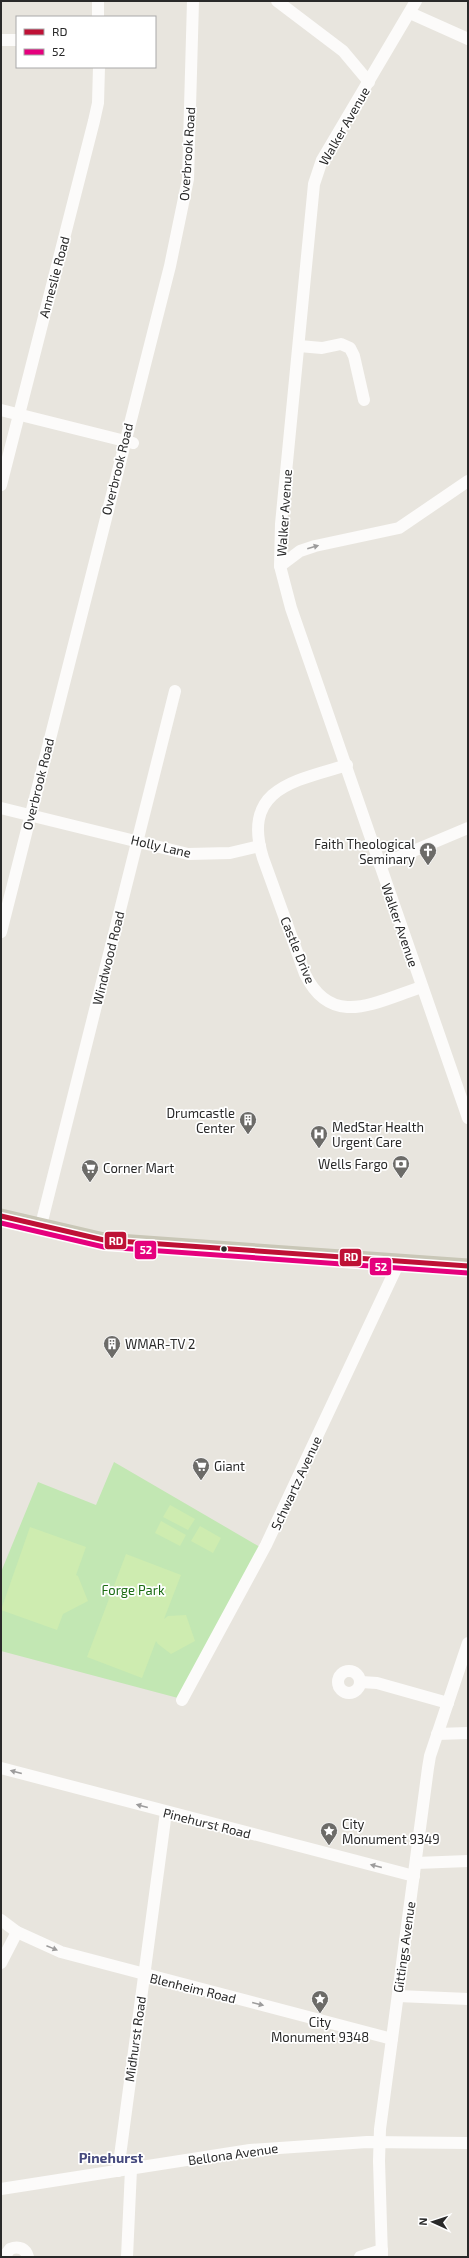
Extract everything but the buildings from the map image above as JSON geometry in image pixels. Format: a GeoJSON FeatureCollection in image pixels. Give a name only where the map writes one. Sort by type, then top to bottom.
{"type":"FeatureCollection","features":[{"type":"Feature","properties":{"kind":"main road"},"geometry":{"type":"LineString","coordinates":[[1,1216],[104,1240],[468,1266]]}},
{"type":"Feature","properties":{"kind":"street"},"geometry":{"type":"LineString","coordinates":[[98,1],[98,16]]}},
{"type":"Feature","properties":{"kind":"street","name":"Overbrook Road"},"geometry":{"type":"LineString","coordinates":[[1,932],[129,442],[186,192],[189,161],[193,1]]}},
{"type":"Feature","properties":{"kind":"street"},"geometry":{"type":"LineString","coordinates":[[277,1],[343,51],[369,82]]}},
{"type":"Feature","properties":{"kind":"street","name":"Walker Avenue"},"geometry":{"type":"LineString","coordinates":[[416,1],[322,160],[314,184],[281,524],[280,566],[291,608],[468,1118]]}},
{"type":"Feature","properties":{"kind":"street"},"geometry":{"type":"LineString","coordinates":[[410,13],[468,39]]}},
{"type":"Feature","properties":{"kind":"street"},"geometry":{"type":"LineString","coordinates":[[1,40],[16,40]]}},
{"type":"Feature","properties":{"kind":"street","name":"Anneslie Road"},"geometry":{"type":"LineString","coordinates":[[1,485],[94,121],[98,103],[99,68]]}},
{"type":"Feature","properties":{"kind":"street"},"geometry":{"type":"LineString","coordinates":[[299,346],[322,348],[341,344],[350,348],[354,356],[364,400]]}},
{"type":"Feature","properties":{"kind":"street"},"geometry":{"type":"LineString","coordinates":[[1,410],[129,442]]}},
{"type":"Feature","properties":{"kind":"street"},"geometry":{"type":"LineString","coordinates":[[280,566],[300,551],[315,546],[399,528],[468,481]]}},
{"type":"Feature","properties":{"kind":"street","name":"Windwood Road"},"geometry":{"type":"LineString","coordinates":[[41,1225],[175,691]]}},
{"type":"Feature","properties":{"kind":"street"},"geometry":{"type":"LineString","coordinates":[[260,846],[258,839],[259,820],[269,798],[278,790],[296,781],[346,764]]}},
{"type":"Feature","properties":{"kind":"street","name":"Holly Lane"},"geometry":{"type":"LineString","coordinates":[[1,808],[188,854],[214,854],[260,846]]}},
{"type":"Feature","properties":{"kind":"street"},"geometry":{"type":"LineString","coordinates":[[380,865],[468,828]]}},
{"type":"Feature","properties":{"kind":"street","name":"Castle Drive"},"geometry":{"type":"LineString","coordinates":[[260,846],[305,974],[312,987],[320,996],[344,1008],[357,1008],[422,986]]}},
{"type":"Feature","properties":{"kind":"street","name":"Schwartz Avenue"},"geometry":{"type":"LineString","coordinates":[[182,1700],[266,1545],[400,1260]]}},
{"type":"Feature","properties":{"kind":"street","name":"Gittings Avenue"},"geometry":{"type":"LineString","coordinates":[[382,2254],[379,2142],[429,1762],[468,1643]]}},
{"type":"Feature","properties":{"kind":"street"},"geometry":{"type":"LineString","coordinates":[[361,1682],[377,1683],[448,1703]]}},
{"type":"Feature","properties":{"kind":"street"},"geometry":{"type":"LineString","coordinates":[[437,1734],[468,1733]]}},
{"type":"Feature","properties":{"kind":"street","name":"Pinehurst Road"},"geometry":{"type":"LineString","coordinates":[[1,1768],[414,1876]]}},
{"type":"Feature","properties":{"kind":"street","name":"Midhurst Road"},"geometry":{"type":"LineString","coordinates":[[118,2171],[166,1812]]}},
{"type":"Feature","properties":{"kind":"street"},"geometry":{"type":"LineString","coordinates":[[416,1863],[468,1861]]}},
{"type":"Feature","properties":{"kind":"street","name":"Blenheim Road"},"geometry":{"type":"LineString","coordinates":[[1,1920],[17,1932],[61,1952],[392,2039]]}},
{"type":"Feature","properties":{"kind":"street"},"geometry":{"type":"LineString","coordinates":[[1,1963],[17,1932]]}},
{"type":"Feature","properties":{"kind":"street"},"geometry":{"type":"LineString","coordinates":[[398,1996],[468,1999]]}},
{"type":"Feature","properties":{"kind":"street","name":"Bellona Avenue"},"geometry":{"type":"LineString","coordinates":[[1,2190],[250,2150],[379,2142],[468,2143]]}},
{"type":"Feature","properties":{"kind":"street"},"geometry":{"type":"LineString","coordinates":[[127,2257],[131,2169]]}},
{"type":"Feature","properties":{"kind":"street"},"geometry":{"type":"LineString","coordinates":[[4,2257],[10,2249],[18,2247],[25,2250],[28,2257]]}},
{"type":"Feature","properties":{"kind":"street"},"geometry":{"type":"LineString","coordinates":[[360,2257],[382,2254]]}},
{"type":"Feature","properties":{"kind":"green space","name":"Forge Park"},"geometry":{"type":"Polygon","coordinates":[[[114,1462],[260,1547],[178,1698],[1,1651],[1,1572],[38,1482],[96,1505],[114,1462]]]}},
{"type":"Feature","properties":{"kind":"green space"},"geometry":{"type":"Polygon","coordinates":[[[170,1505],[195,1519],[188,1530],[163,1517],[170,1505]]]}},
{"type":"Feature","properties":{"kind":"green space"},"geometry":{"type":"Polygon","coordinates":[[[161,1521],[186,1535],[180,1546],[155,1533],[161,1521]]]}},
{"type":"Feature","properties":{"kind":"green space"},"geometry":{"type":"Polygon","coordinates":[[[200,1526],[221,1538],[213,1553],[191,1541],[200,1526]]]}},
{"type":"Feature","properties":{"kind":"green space"},"geometry":{"type":"Polygon","coordinates":[[[30,1527],[86,1547],[76,1575],[78,1576],[88,1601],[63,1614],[57,1630],[1,1610],[30,1527]]]}},
{"type":"Feature","properties":{"kind":"green space"},"geometry":{"type":"Polygon","coordinates":[[[126,1554],[181,1575],[164,1619],[168,1616],[186,1615],[195,1641],[171,1654],[156,1641],[142,1678],[87,1657],[126,1554]]]}},
{"type":"Feature","properties":{"kind":"transit line","name":"RD"},"geometry":{"type":"LineString","coordinates":[[1,1216],[104,1240],[468,1266]]}},
{"type":"Feature","properties":{"kind":"transit line","name":"52"},"geometry":{"type":"LineString","coordinates":[[1,1223],[104,1247],[468,1273]]}},
{"type":"Feature","properties":{"kind":"place","name":"Faith Theological Seminary"},"geometry":{"type":"Point","coordinates":[428,866]}},
{"type":"Feature","properties":{"kind":"place","name":"Drumcastle Center"},"geometry":{"type":"Point","coordinates":[248,1135]}},
{"type":"Feature","properties":{"kind":"place","name":"MedStar Health Urgent Care"},"geometry":{"type":"Point","coordinates":[319,1149]}},
{"type":"Feature","properties":{"kind":"place","name":"Wells Fargo"},"geometry":{"type":"Point","coordinates":[401,1179]}},
{"type":"Feature","properties":{"kind":"place","name":"Corner Mart"},"geometry":{"type":"Point","coordinates":[90,1183]}},
{"type":"Feature","properties":{"kind":"place","name":"WMAR-TV 2"},"geometry":{"type":"Point","coordinates":[112,1359]}},
{"type":"Feature","properties":{"kind":"place","name":"Giant"},"geometry":{"type":"Point","coordinates":[201,1481]}},
{"type":"Feature","properties":{"kind":"place","name":"City Monument 9349"},"geometry":{"type":"Point","coordinates":[329,1846]}},
{"type":"Feature","properties":{"kind":"place","name":"City Monument 9348"},"geometry":{"type":"Point","coordinates":[320,2014]}},
{"type":"Feature","properties":{"kind":"district","name":"Pinehurst"},"geometry":{"type":"Point","coordinates":[111,2158]}}]}
